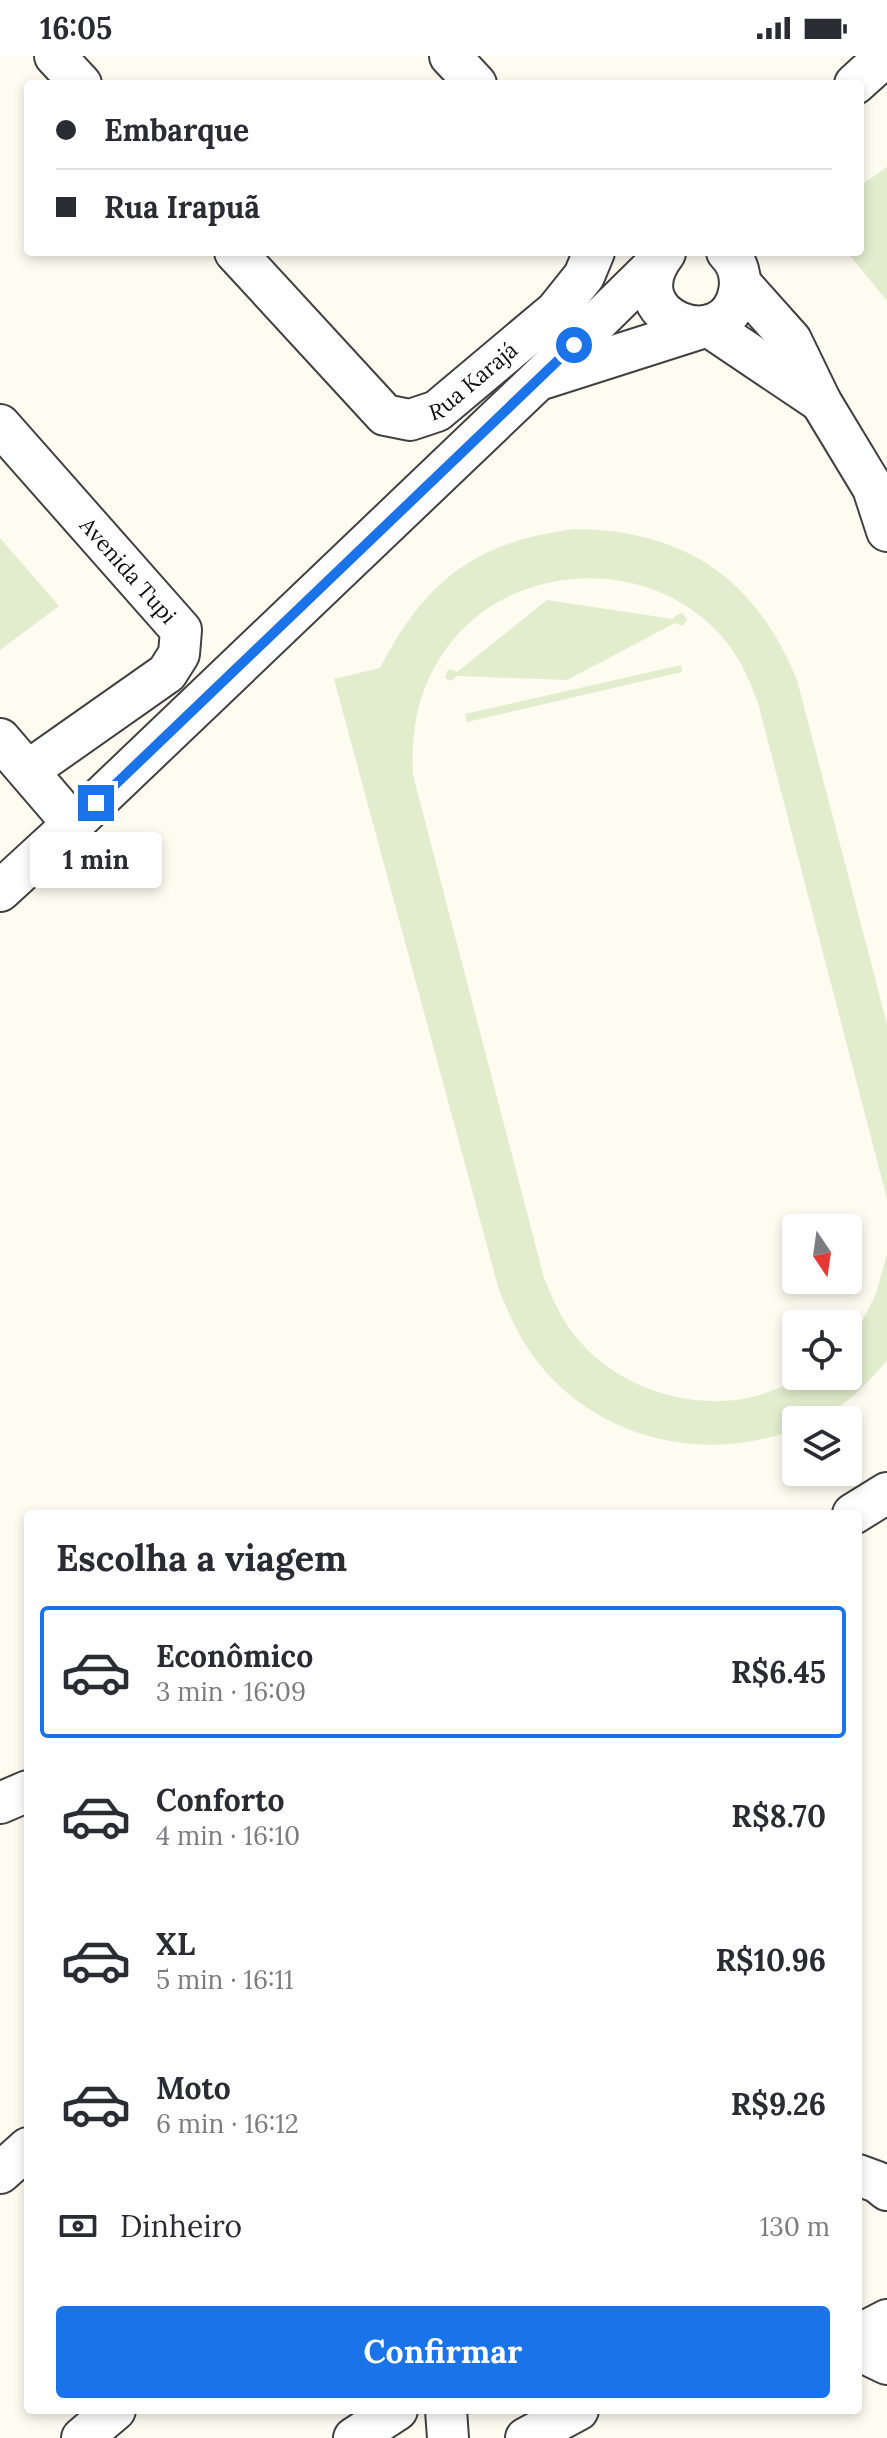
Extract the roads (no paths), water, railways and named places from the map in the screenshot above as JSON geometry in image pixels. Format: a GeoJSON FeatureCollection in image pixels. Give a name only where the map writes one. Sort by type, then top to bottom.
{"type":"FeatureCollection","features":[{"type":"Feature","properties":{"kind":"street"},"geometry":{"type":"LineString","coordinates":[[55,56],[77,80]]}},
{"type":"Feature","properties":{"kind":"street"},"geometry":{"type":"LineString","coordinates":[[450,56],[472,80]]}},
{"type":"Feature","properties":{"kind":"street"},"geometry":{"type":"LineString","coordinates":[[859,80],[886,56]]}},
{"type":"Feature","properties":{"kind":"street"},"geometry":{"type":"LineString","coordinates":[[864,109],[887,87]]}},
{"type":"Feature","properties":{"kind":"street","name":"Rua Karajá"},"geometry":{"type":"LineString","coordinates":[[239,256],[385,415],[410,420],[437,411],[556,311],[584,276],[592,256]]}},
{"type":"Feature","properties":{"kind":"street"},"geometry":{"type":"LineString","coordinates":[[0,891],[538,380],[661,257]]}},
{"type":"Feature","properties":{"kind":"street"},"geometry":{"type":"LineString","coordinates":[[661,257],[652,277],[652,292],[658,306],[680,325],[708,326],[821,402]]}},
{"type":"Feature","properties":{"kind":"street"},"geometry":{"type":"LineString","coordinates":[[538,380],[720,320],[738,298],[734,261]]}},
{"type":"Feature","properties":{"kind":"street"},"geometry":{"type":"LineString","coordinates":[[734,261],[791,340],[821,402],[873,488],[887,531]]}},
{"type":"Feature","properties":{"kind":"street"},"geometry":{"type":"LineString","coordinates":[[556,311],[609,309]]}},
{"type":"Feature","properties":{"kind":"street","name":"Avenida Tupi"},"geometry":{"type":"LineString","coordinates":[[0,425],[181,630],[179,654],[167,673],[29,770]]}},
{"type":"Feature","properties":{"kind":"street"},"geometry":{"type":"LineString","coordinates":[[0,739],[73,824]]}},
{"type":"Feature","properties":{"kind":"street"},"geometry":{"type":"LineString","coordinates":[[859,1510],[887,1493]]}},
{"type":"Feature","properties":{"kind":"street"},"geometry":{"type":"LineString","coordinates":[[0,1803],[24,1793]]}},
{"type":"Feature","properties":{"kind":"street"},"geometry":{"type":"LineString","coordinates":[[0,1803],[24,1810]]}},
{"type":"Feature","properties":{"kind":"street"},"geometry":{"type":"LineString","coordinates":[[0,2173],[24,2152]]}},
{"type":"Feature","properties":{"kind":"street"},"geometry":{"type":"LineString","coordinates":[[862,2170],[887,2157]]}},
{"type":"Feature","properties":{"kind":"street"},"geometry":{"type":"LineString","coordinates":[[862,2174],[887,2190]]}},
{"type":"Feature","properties":{"kind":"street"},"geometry":{"type":"LineString","coordinates":[[862,2333],[887,2320]]}},
{"type":"Feature","properties":{"kind":"street"},"geometry":{"type":"LineString","coordinates":[[862,2352],[887,2364]]}},
{"type":"Feature","properties":{"kind":"street"},"geometry":{"type":"LineString","coordinates":[[82,2438],[110,2414]]}},
{"type":"Feature","properties":{"kind":"street"},"geometry":{"type":"LineString","coordinates":[[354,2438],[391,2414]]}},
{"type":"Feature","properties":{"kind":"street"},"geometry":{"type":"LineString","coordinates":[[446,2414],[448,2438]]}},
{"type":"Feature","properties":{"kind":"street"},"geometry":{"type":"LineString","coordinates":[[526,2438],[571,2414]]}}]}
